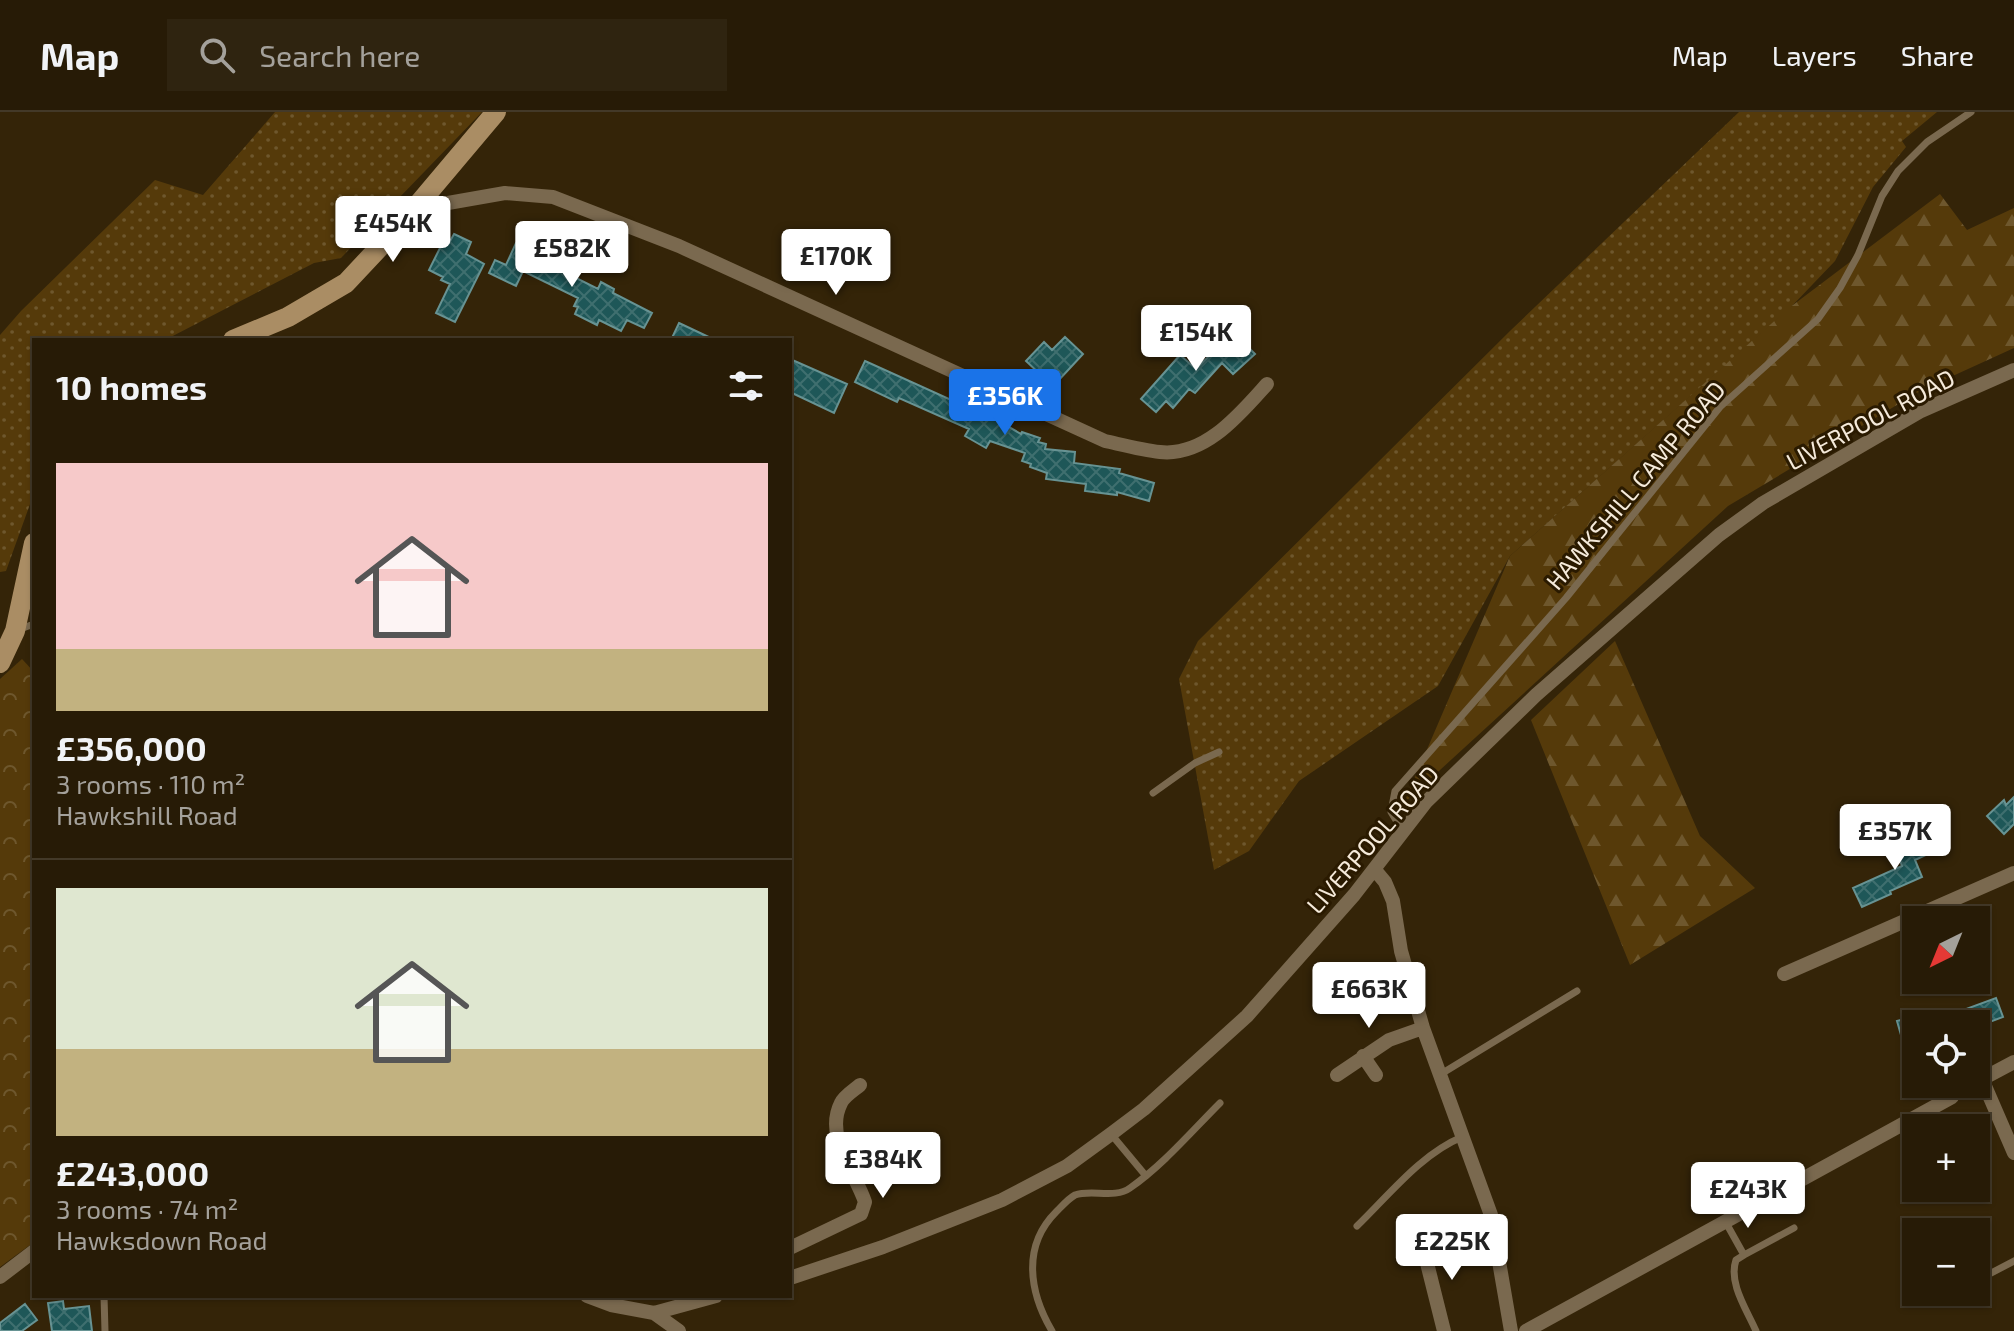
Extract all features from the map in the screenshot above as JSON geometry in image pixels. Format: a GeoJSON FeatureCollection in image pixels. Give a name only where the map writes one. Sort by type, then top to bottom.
{"type":"FeatureCollection","features":[{"type":"Feature","properties":{"kind":"street"},"geometry":{"type":"LineString","coordinates":[[238,338],[288,317],[346,283],[405,220],[496,112]]}},
{"type":"Feature","properties":{"kind":"street"},"geometry":{"type":"LineString","coordinates":[[405,220],[448,203],[505,193],[553,197],[679,246],[1105,441],[1163,453],[1209,439],[1237,417],[1267,384]]}},
{"type":"Feature","properties":{"kind":"street","name":"LIVERPOOL ROAD"},"geometry":{"type":"LineString","coordinates":[[792,1277],[921,1233],[1002,1200],[1067,1166],[1111,1134],[1144,1109],[1247,1016],[1375,870],[1426,802],[1536,695],[1719,535],[1763,503],[1921,411],[2014,370]]}},
{"type":"Feature","properties":{"kind":"street"},"geometry":{"type":"LineString","coordinates":[[0,663],[24,627],[32,560]]}},
{"type":"Feature","properties":{"kind":"street"},"geometry":{"type":"LineString","coordinates":[[1375,870],[1385,882],[1393,901],[1401,951],[1423,1028],[1491,1215],[1511,1331]]}},
{"type":"Feature","properties":{"kind":"street"},"geometry":{"type":"LineString","coordinates":[[1784,974],[2014,873]]}},
{"type":"Feature","properties":{"kind":"street"},"geometry":{"type":"LineString","coordinates":[[1337,1075],[1389,1040],[1423,1028]]}},
{"type":"Feature","properties":{"kind":"street"},"geometry":{"type":"LineString","coordinates":[[1363,1056],[1376,1075]]}},
{"type":"Feature","properties":{"kind":"street"},"geometry":{"type":"LineString","coordinates":[[2014,1062],[1982,1079],[2014,1153]]}},
{"type":"Feature","properties":{"kind":"street"},"geometry":{"type":"LineString","coordinates":[[792,1247],[861,1214],[865,1202],[839,1148],[838,1118],[841,1102],[860,1085]]}},
{"type":"Feature","properties":{"kind":"street"},"geometry":{"type":"LineString","coordinates":[[1526,1331],[1950,1098]]}},
{"type":"Feature","properties":{"kind":"street"},"geometry":{"type":"LineString","coordinates":[[1422,1243],[1444,1331]]}},
{"type":"Feature","properties":{"kind":"street"},"geometry":{"type":"LineString","coordinates":[[0,1277],[32,1253]]}},
{"type":"Feature","properties":{"kind":"street"},"geometry":{"type":"LineString","coordinates":[[592,1298],[654,1313],[709,1298]]}},
{"type":"Feature","properties":{"kind":"street"},"geometry":{"type":"LineString","coordinates":[[654,1313],[673,1329]]}},
{"type":"Feature","properties":{"kind":"lane","name":"HAWKSHILL CAMP ROAD"},"geometry":{"type":"LineString","coordinates":[[1404,832],[1391,812],[1395,791],[1557,609],[1720,407],[1818,319],[1858,255],[1882,196],[1898,171],[1927,142],[1971,112]]}},
{"type":"Feature","properties":{"kind":"lane"},"geometry":{"type":"LineString","coordinates":[[1153,793],[1195,763],[1219,752]]}},
{"type":"Feature","properties":{"kind":"lane"},"geometry":{"type":"LineString","coordinates":[[1439,1075],[1577,991]]}},
{"type":"Feature","properties":{"kind":"lane"},"geometry":{"type":"LineString","coordinates":[[1052,1331],[1041,1312],[1032,1270],[1042,1226],[1075,1195],[1126,1191],[1146,1176],[1220,1103]]}},
{"type":"Feature","properties":{"kind":"lane"},"geometry":{"type":"LineString","coordinates":[[1111,1134],[1146,1176]]}},
{"type":"Feature","properties":{"kind":"lane"},"geometry":{"type":"LineString","coordinates":[[1357,1226],[1425,1161],[1446,1144],[1462,1137]]}},
{"type":"Feature","properties":{"kind":"lane"},"geometry":{"type":"LineString","coordinates":[[1725,1221],[1744,1255]]}},
{"type":"Feature","properties":{"kind":"lane"},"geometry":{"type":"LineString","coordinates":[[1756,1331],[1735,1283],[1733,1269],[1736,1260],[1794,1228]]}},
{"type":"Feature","properties":{"kind":"lane"},"geometry":{"type":"LineString","coordinates":[[1990,1274],[2014,1261]]}},
{"type":"Feature","properties":{"kind":"lane"},"geometry":{"type":"LineString","coordinates":[[104,1298],[105,1331]]}},
{"type":"Feature","properties":{"kind":"green space"},"geometry":{"type":"Polygon","coordinates":[[[275,112],[482,112],[341,258],[314,263],[169,338],[32,338],[32,499],[6,571],[0,572],[0,335],[155,180],[203,195],[275,112]]]}},
{"type":"Feature","properties":{"kind":"green space"},"geometry":{"type":"Polygon","coordinates":[[[1739,112],[1937,112],[1902,141],[1906,147],[1873,187],[1835,261],[1790,308],[1510,556],[1438,686],[1299,781],[1249,851],[1214,870],[1179,679],[1198,641],[1511,330],[1739,112]]]}},
{"type":"Feature","properties":{"kind":"green space"},"geometry":{"type":"Polygon","coordinates":[[[1940,194],[1967,230],[2014,208],[2014,348],[1922,390],[1728,506],[1404,803],[1510,556],[1789,308],[1940,194]]]}},
{"type":"Feature","properties":{"kind":"green space"},"geometry":{"type":"Polygon","coordinates":[[[1615,641],[1700,836],[1755,888],[1630,965],[1531,720],[1615,641]]]}},
{"type":"Feature","properties":{"kind":"green space"},"geometry":{"type":"Polygon","coordinates":[[[22,659],[32,670],[32,1243],[0,1267],[0,679],[22,659]]]}},
{"type":"Feature","properties":{"kind":"building"},"geometry":{"type":"Polygon","coordinates":[[[454,234],[471,242],[466,254],[484,264],[455,322],[436,313],[450,284],[429,270],[444,240],[449,243],[454,234]]]}},
{"type":"Feature","properties":{"kind":"building"},"geometry":{"type":"Polygon","coordinates":[[[516,243],[561,263],[558,269],[598,289],[601,282],[614,289],[613,293],[652,313],[644,328],[627,320],[621,331],[599,320],[597,325],[575,314],[578,307],[574,306],[578,298],[523,271],[516,286],[489,273],[495,260],[506,265],[516,243]]]}},
{"type":"Feature","properties":{"kind":"building"},"geometry":{"type":"Polygon","coordinates":[[[679,323],[711,338],[672,338],[679,323]]]}},
{"type":"Feature","properties":{"kind":"building"},"geometry":{"type":"Polygon","coordinates":[[[1233,332],[1255,354],[1233,374],[1222,363],[1195,393],[1189,389],[1173,408],[1166,401],[1156,412],[1141,399],[1180,355],[1196,369],[1233,332]]]}},
{"type":"Feature","properties":{"kind":"building"},"geometry":{"type":"Polygon","coordinates":[[[1065,337],[1083,354],[1057,382],[1046,371],[1042,376],[1026,361],[1044,342],[1052,350],[1065,337]]]}},
{"type":"Feature","properties":{"kind":"building"},"geometry":{"type":"Polygon","coordinates":[[[792,360],[847,384],[834,413],[792,393],[792,360]]]}},
{"type":"Feature","properties":{"kind":"building"},"geometry":{"type":"Polygon","coordinates":[[[865,361],[983,412],[1021,434],[1040,438],[1038,442],[1046,444],[1045,449],[1075,452],[1074,463],[1120,469],[1119,473],[1154,483],[1149,501],[1117,492],[1117,495],[1085,491],[1086,484],[1046,479],[1047,473],[1022,461],[1025,453],[990,441],[986,448],[965,436],[969,429],[899,398],[897,402],[855,382],[865,361]]]}},
{"type":"Feature","properties":{"kind":"building"},"geometry":{"type":"Polygon","coordinates":[[[2014,797],[2014,824],[2004,834],[1987,816],[2004,800],[2006,805],[2014,797]]]}},
{"type":"Feature","properties":{"kind":"building"},"geometry":{"type":"Polygon","coordinates":[[[1922,833],[1930,853],[1915,860],[1922,877],[1862,907],[1853,888],[1902,866],[1894,845],[1922,833]]]}},
{"type":"Feature","properties":{"kind":"building"},"geometry":{"type":"Polygon","coordinates":[[[1996,998],[2003,1017],[1990,1022],[1990,1010],[1966,1009],[1996,998]]]}},
{"type":"Feature","properties":{"kind":"building"},"geometry":{"type":"Polygon","coordinates":[[[1902,1020],[1902,1038],[1897,1021],[1902,1020]]]}},
{"type":"Feature","properties":{"kind":"building"},"geometry":{"type":"Polygon","coordinates":[[[63,1301],[64,1309],[89,1306],[92,1331],[52,1331],[48,1303],[63,1301]]]}},
{"type":"Feature","properties":{"kind":"building"},"geometry":{"type":"Polygon","coordinates":[[[25,1304],[37,1320],[22,1331],[0,1331],[0,1323],[25,1304]]]}}]}
